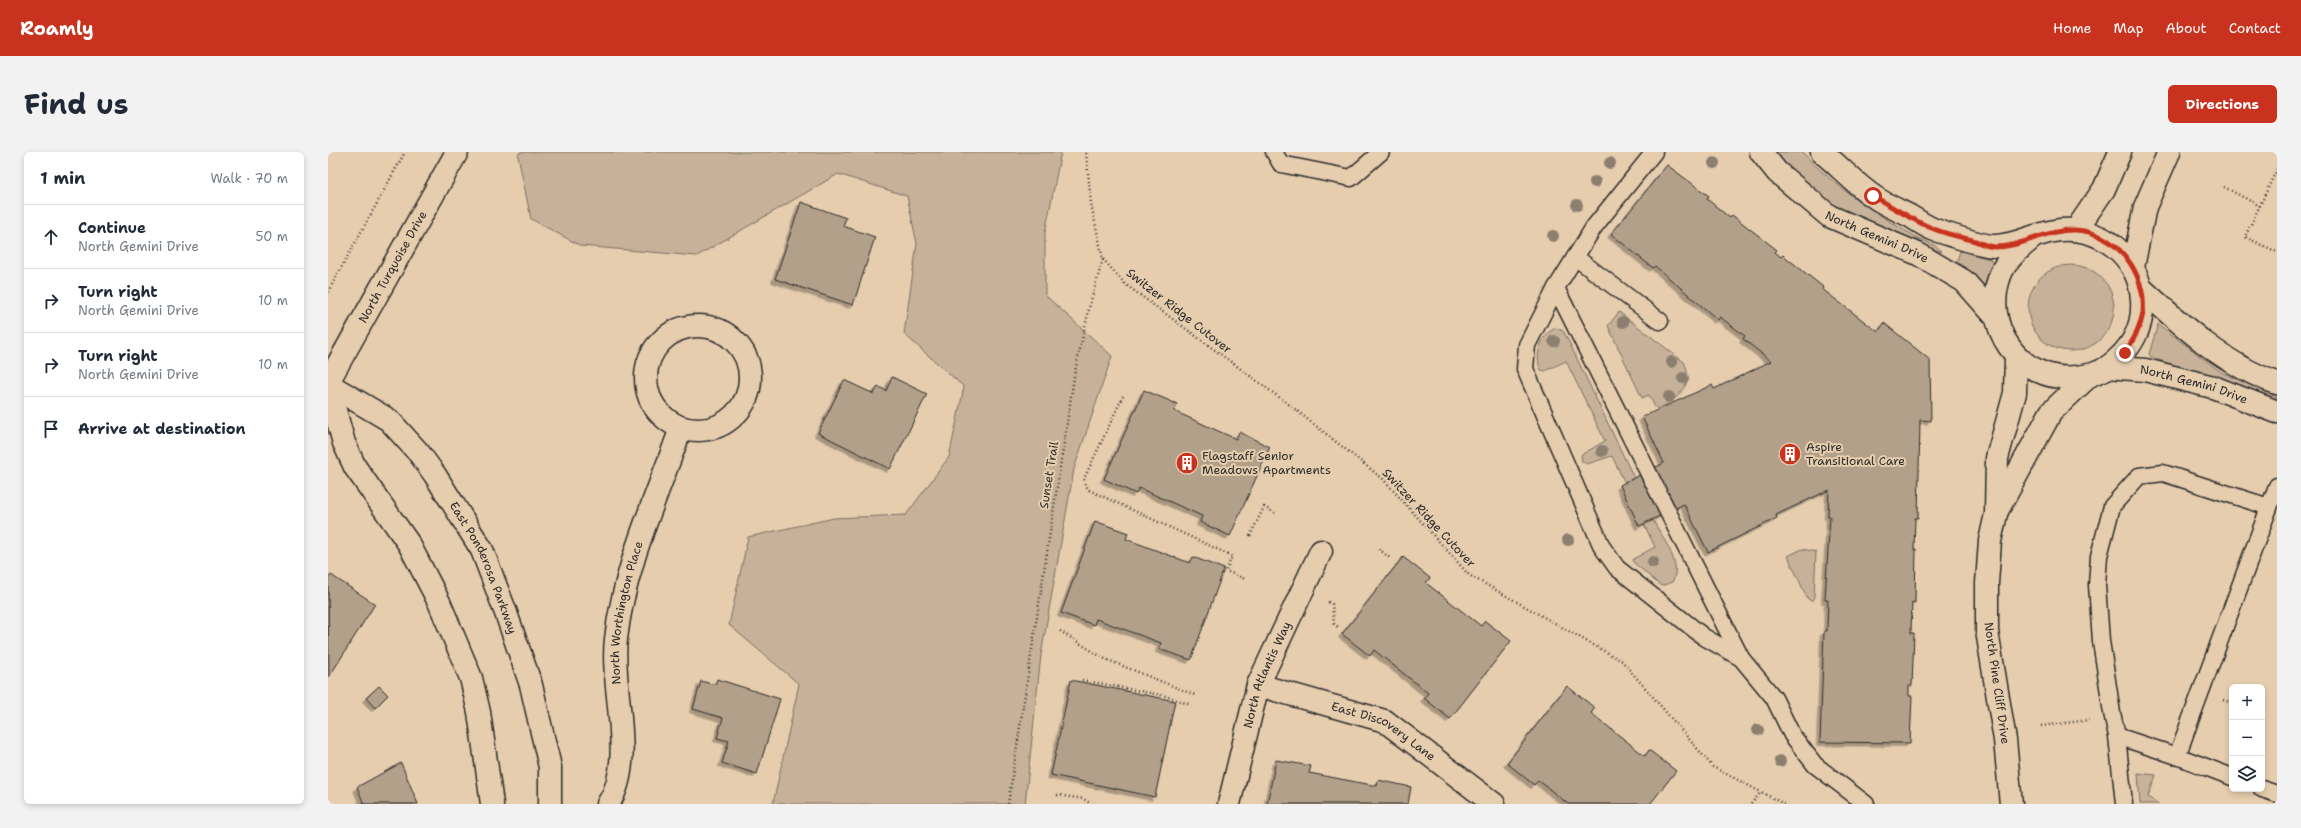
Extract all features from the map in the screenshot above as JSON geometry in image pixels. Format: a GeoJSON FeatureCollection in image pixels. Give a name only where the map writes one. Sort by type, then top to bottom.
{"type":"FeatureCollection","features":[{"type":"Feature","properties":{"kind":"street","name":"North Turquoise Drive"},"geometry":{"type":"LineString","coordinates":[[328,384],[457,152]]}},
{"type":"Feature","properties":{"kind":"street","name":"North Gemini Drive"},"geometry":{"type":"LineString","coordinates":[[1761,152],[1777,172],[1829,216],[1918,254],[1964,281],[1995,316]]}},
{"type":"Feature","properties":{"kind":"street","name":"North Gemini Drive"},"geometry":{"type":"LineString","coordinates":[[1822,152],[1873,196],[1934,229],[1995,247],[2031,239],[2053,231],[2076,230],[2099,236],[2119,249],[2133,267],[2142,289],[2143,312],[2138,334],[2125,353],[2098,372]]}},
{"type":"Feature","properties":{"kind":"street"},"geometry":{"type":"LineString","coordinates":[[2076,230],[2104,189],[2120,152]]}},
{"type":"Feature","properties":{"kind":"street"},"geometry":{"type":"LineString","coordinates":[[2133,267],[2145,207],[2169,152]]}},
{"type":"Feature","properties":{"kind":"street","name":"North Gemini Drive"},"geometry":{"type":"LineString","coordinates":[[2031,239],[2014,253],[2001,272],[1995,294],[1995,316],[1999,331],[2016,356],[2032,369],[2050,376],[2069,378],[2098,372],[2145,370],[2213,387],[2277,412]]}},
{"type":"Feature","properties":{"kind":"street","name":"North Gemini Drive"},"geometry":{"type":"LineString","coordinates":[[2142,289],[2205,344],[2247,370],[2277,383]]}},
{"type":"Feature","properties":{"kind":"street"},"geometry":{"type":"LineString","coordinates":[[694,325],[715,328],[732,338],[745,355],[751,374],[748,395],[738,412],[721,425],[702,430],[681,428],[663,417],[650,401],[645,381],[648,361],[658,343],[674,330],[694,325]]}},
{"type":"Feature","properties":{"kind":"street","name":"North Pine Cliff Drive"},"geometry":{"type":"LineString","coordinates":[[2011,804],[2012,791],[2006,740],[1987,631],[1990,541],[1996,514],[1997,458],[2015,393],[2016,356]]}},
{"type":"Feature","properties":{"kind":"street","name":"North Pine Cliff Drive"},"geometry":{"type":"LineString","coordinates":[[1996,514],[2051,412],[2098,372]]}},
{"type":"Feature","properties":{"kind":"street"},"geometry":{"type":"LineString","coordinates":[[328,384],[344,443],[355,467],[409,544],[439,602],[471,678],[479,712],[492,804]]}},
{"type":"Feature","properties":{"kind":"street","name":"East Ponderosa Parkway"},"geometry":{"type":"LineString","coordinates":[[328,384],[389,420],[423,459],[482,550],[531,685],[550,767],[550,804]]}},
{"type":"Feature","properties":{"kind":"street","name":"North Worthington Place"},"geometry":{"type":"LineString","coordinates":[[608,804],[616,786],[620,765],[615,640],[623,597],[634,560],[681,428]]}},
{"type":"Feature","properties":{"kind":"street","name":"North Atlantis Way"},"geometry":{"type":"LineString","coordinates":[[1229,804],[1258,685],[1321,551]]}},
{"type":"Feature","properties":{"kind":"street","name":"East Discovery Lane"},"geometry":{"type":"LineString","coordinates":[[1258,685],[1385,721],[1494,804]]}},
{"type":"Feature","properties":{"kind":"lane"},"geometry":{"type":"LineString","coordinates":[[1274,152],[1281,164],[1350,178],[1381,152]]}},
{"type":"Feature","properties":{"kind":"lane"},"geometry":{"type":"LineString","coordinates":[[1654,152],[1594,227],[1556,288],[1527,345],[1525,369],[1602,547],[1617,568],[1704,637],[1741,658]]}},
{"type":"Feature","properties":{"kind":"lane"},"geometry":{"type":"LineString","coordinates":[[1576,257],[1660,321]]}},
{"type":"Feature","properties":{"kind":"lane"},"geometry":{"type":"LineString","coordinates":[[1556,288],[1741,658],[1774,698],[1792,735],[1815,765],[1866,804]]}},
{"type":"Feature","properties":{"kind":"lane"},"geometry":{"type":"LineString","coordinates":[[2124,804],[2117,736],[2101,641],[2097,585],[2098,556],[2112,506],[2139,476],[2163,473],[2269,507]]}},
{"type":"Feature","properties":{"kind":"lane"},"geometry":{"type":"LineString","coordinates":[[2177,756],[2277,486]]}},
{"type":"Feature","properties":{"kind":"lane"},"geometry":{"type":"LineString","coordinates":[[2117,736],[2177,756],[2229,776]]}},
{"type":"Feature","properties":{"kind":"lane"},"geometry":{"type":"LineString","coordinates":[[2265,789],[2277,794]]}},
{"type":"Feature","properties":{"kind":"path"},"geometry":{"type":"LineString","coordinates":[[328,292],[405,152]]}},
{"type":"Feature","properties":{"kind":"path","name":"Sunset Trail"},"geometry":{"type":"LineString","coordinates":[[1008,804],[1075,371],[1091,300],[1103,258],[1091,204],[1086,152]]}},
{"type":"Feature","properties":{"kind":"path"},"geometry":{"type":"LineString","coordinates":[[2277,169],[2245,237],[2277,252]]}},
{"type":"Feature","properties":{"kind":"path"},"geometry":{"type":"LineString","coordinates":[[2224,187],[2260,206]]}},
{"type":"Feature","properties":{"kind":"path","name":"Switzer Ridge Cutover"},"geometry":{"type":"LineString","coordinates":[[1103,258],[1125,284],[1286,403],[1383,478],[1470,575],[1622,661],[1713,767],[1784,804]]}},
{"type":"Feature","properties":{"kind":"path"},"geometry":{"type":"LineString","coordinates":[[1123,396],[1084,479],[1089,490],[1232,556],[1226,571],[1245,579]]}},
{"type":"Feature","properties":{"kind":"path"},"geometry":{"type":"LineString","coordinates":[[1250,536],[1264,507],[1275,512]]}},
{"type":"Feature","properties":{"kind":"path"},"geometry":{"type":"LineString","coordinates":[[1379,549],[1391,559]]}},
{"type":"Feature","properties":{"kind":"path"},"geometry":{"type":"LineString","coordinates":[[1326,601],[1332,604],[1334,624],[1338,627]]}},
{"type":"Feature","properties":{"kind":"path"},"geometry":{"type":"LineString","coordinates":[[1060,631],[1103,658],[1195,695]]}},
{"type":"Feature","properties":{"kind":"path"},"geometry":{"type":"LineString","coordinates":[[1082,680],[1166,696],[1191,705]]}},
{"type":"Feature","properties":{"kind":"path"},"geometry":{"type":"LineString","coordinates":[[2041,726],[2113,718]]}},
{"type":"Feature","properties":{"kind":"path"},"geometry":{"type":"LineString","coordinates":[[1751,804],[1761,792]]}},
{"type":"Feature","properties":{"kind":"path"},"geometry":{"type":"LineString","coordinates":[[1057,795],[1084,799],[1091,804]]}},
{"type":"Feature","properties":{"kind":"shaded area"},"geometry":{"type":"Polygon","coordinates":[[[520,152],[1061,152],[1045,233],[1045,295],[1112,356],[1074,469],[1041,655],[1025,804],[773,804],[799,684],[729,625],[748,537],[834,518],[906,515],[949,457],[964,387],[904,334],[917,244],[907,196],[838,174],[697,256],[581,246],[531,219],[518,156],[520,152]]]}},
{"type":"Feature","properties":{"kind":"shaded area"},"geometry":{"type":"Polygon","coordinates":[[[1768,152],[1802,152],[1828,177],[1856,199],[1900,228],[1934,245],[1941,252],[1834,209],[1768,152]]]}},
{"type":"Feature","properties":{"kind":"shaded area"},"geometry":{"type":"Polygon","coordinates":[[[1960,251],[1990,259],[1993,269],[1985,288],[1982,288],[1956,264],[1960,251]]]}},
{"type":"Feature","properties":{"kind":"shaded area"},"geometry":{"type":"Polygon","coordinates":[[[2071,265],[2087,269],[2101,278],[2110,292],[2114,308],[2110,324],[2101,338],[2087,347],[2071,351],[2055,347],[2041,338],[2032,324],[2028,308],[2032,292],[2041,278],[2055,269],[2071,265]]]}},
{"type":"Feature","properties":{"kind":"shaded area"},"geometry":{"type":"Polygon","coordinates":[[[1619,312],[1684,362],[1687,370],[1687,378],[1683,390],[1672,401],[1658,409],[1655,407],[1649,395],[1642,398],[1608,326],[1619,312]]]}},
{"type":"Feature","properties":{"kind":"shaded area"},"geometry":{"type":"Polygon","coordinates":[[[2158,324],[2221,372],[2277,397],[2277,403],[2151,357],[2149,354],[2158,324]]]}},
{"type":"Feature","properties":{"kind":"shaded area"},"geometry":{"type":"Polygon","coordinates":[[[1557,328],[1563,331],[1568,340],[1634,478],[1625,483],[1612,456],[1587,464],[1582,461],[1581,455],[1605,441],[1566,361],[1545,371],[1541,370],[1538,358],[1540,345],[1551,330],[1557,328]]]}},
{"type":"Feature","properties":{"kind":"shaded area"},"geometry":{"type":"Polygon","coordinates":[[[1653,520],[1666,542],[1675,567],[1675,575],[1672,582],[1661,586],[1633,562],[1633,559],[1655,547],[1644,524],[1653,520]]]}},
{"type":"Feature","properties":{"kind":"shaded area"},"geometry":{"type":"Polygon","coordinates":[[[1802,549],[1816,552],[1814,598],[1811,601],[1807,598],[1788,556],[1802,549]]]}},
{"type":"Feature","properties":{"kind":"shaded area"},"geometry":{"type":"Polygon","coordinates":[[[2138,773],[2156,775],[2148,797],[2159,804],[2140,804],[2138,773]]]}},
{"type":"Feature","properties":{"kind":"building","name":"Aspire Transitional Care"},"geometry":{"type":"Polygon","coordinates":[[[1667,165],[1709,196],[1707,199],[1730,218],[1732,215],[1777,250],[1775,252],[1781,257],[1783,255],[1823,287],[1822,289],[1878,332],[1884,323],[1930,360],[1931,421],[1920,420],[1918,518],[1915,518],[1914,549],[1916,549],[1915,603],[1912,602],[1911,633],[1914,633],[1912,686],[1909,686],[1909,696],[1912,696],[1910,743],[1820,742],[1824,631],[1827,631],[1828,600],[1825,600],[1830,516],[1828,516],[1829,490],[1776,515],[1777,518],[1708,552],[1684,504],[1639,526],[1620,485],[1664,463],[1642,417],[1712,385],[1714,389],[1771,361],[1743,339],[1745,336],[1720,317],[1718,320],[1655,266],[1653,268],[1611,234],[1667,165]]]}},
{"type":"Feature","properties":{"kind":"building"},"geometry":{"type":"Polygon","coordinates":[[[801,202],[846,218],[843,226],[875,237],[853,305],[775,279],[801,202]]]}},
{"type":"Feature","properties":{"kind":"building"},"geometry":{"type":"Polygon","coordinates":[[[892,377],[927,394],[890,469],[818,433],[844,380],[874,394],[878,386],[886,391],[892,377]]]}},
{"type":"Feature","properties":{"kind":"building","name":"Flagstaff Senior Meadows Apartments"},"geometry":{"type":"Polygon","coordinates":[[[1144,390],[1177,404],[1174,411],[1236,439],[1239,432],[1270,447],[1230,536],[1200,522],[1202,516],[1139,488],[1136,494],[1104,479],[1144,390]]]}},
{"type":"Feature","properties":{"kind":"building"},"geometry":{"type":"Polygon","coordinates":[[[1095,521],[1128,533],[1126,539],[1190,563],[1193,557],[1224,569],[1191,660],[1159,649],[1161,643],[1096,619],[1094,625],[1061,613],[1095,521]]]}},
{"type":"Feature","properties":{"kind":"building"},"geometry":{"type":"Polygon","coordinates":[[[1403,557],[1430,578],[1426,583],[1481,626],[1485,621],[1511,641],[1450,719],[1424,698],[1428,693],[1374,650],[1370,656],[1342,634],[1403,557]]]}},
{"type":"Feature","properties":{"kind":"building"},"geometry":{"type":"Polygon","coordinates":[[[331,575],[375,604],[329,677],[328,579],[331,575]]]}},
{"type":"Feature","properties":{"kind":"building"},"geometry":{"type":"Polygon","coordinates":[[[717,679],[780,699],[757,774],[722,763],[729,741],[717,738],[723,718],[693,709],[701,681],[715,685],[717,679]]]}},
{"type":"Feature","properties":{"kind":"building"},"geometry":{"type":"Polygon","coordinates":[[[1071,680],[1175,701],[1155,797],[1051,775],[1071,680]]]}},
{"type":"Feature","properties":{"kind":"building"},"geometry":{"type":"Polygon","coordinates":[[[379,686],[388,695],[375,708],[366,698],[379,686]]]}},
{"type":"Feature","properties":{"kind":"building"},"geometry":{"type":"Polygon","coordinates":[[[1567,686],[1595,708],[1591,713],[1645,756],[1649,750],[1676,771],[1650,804],[1568,804],[1538,780],[1534,785],[1507,763],[1567,686]]]}},
{"type":"Feature","properties":{"kind":"building"},"geometry":{"type":"Polygon","coordinates":[[[1276,760],[1311,766],[1309,773],[1377,786],[1378,780],[1411,787],[1408,804],[1267,804],[1276,760]]]}},
{"type":"Feature","properties":{"kind":"building"},"geometry":{"type":"Polygon","coordinates":[[[401,763],[418,804],[364,804],[357,787],[401,763]]]}},
{"type":"Feature","properties":{"kind":"place","name":"Aspire Transitional Care"},"geometry":{"type":"Point","coordinates":[1790,454]}},
{"type":"Feature","properties":{"kind":"place","name":"Flagstaff Senior Meadows Apartments"},"geometry":{"type":"Point","coordinates":[1187,463]}},
{"type":"Feature","properties":{"kind":"route"},"geometry":{"type":"LineString","coordinates":[[1873,196],[1934,229],[1995,247],[2031,239],[2053,231],[2076,230],[2099,236],[2119,249],[2133,267],[2142,289],[2143,312],[2138,334],[2125,353]]}}]}
